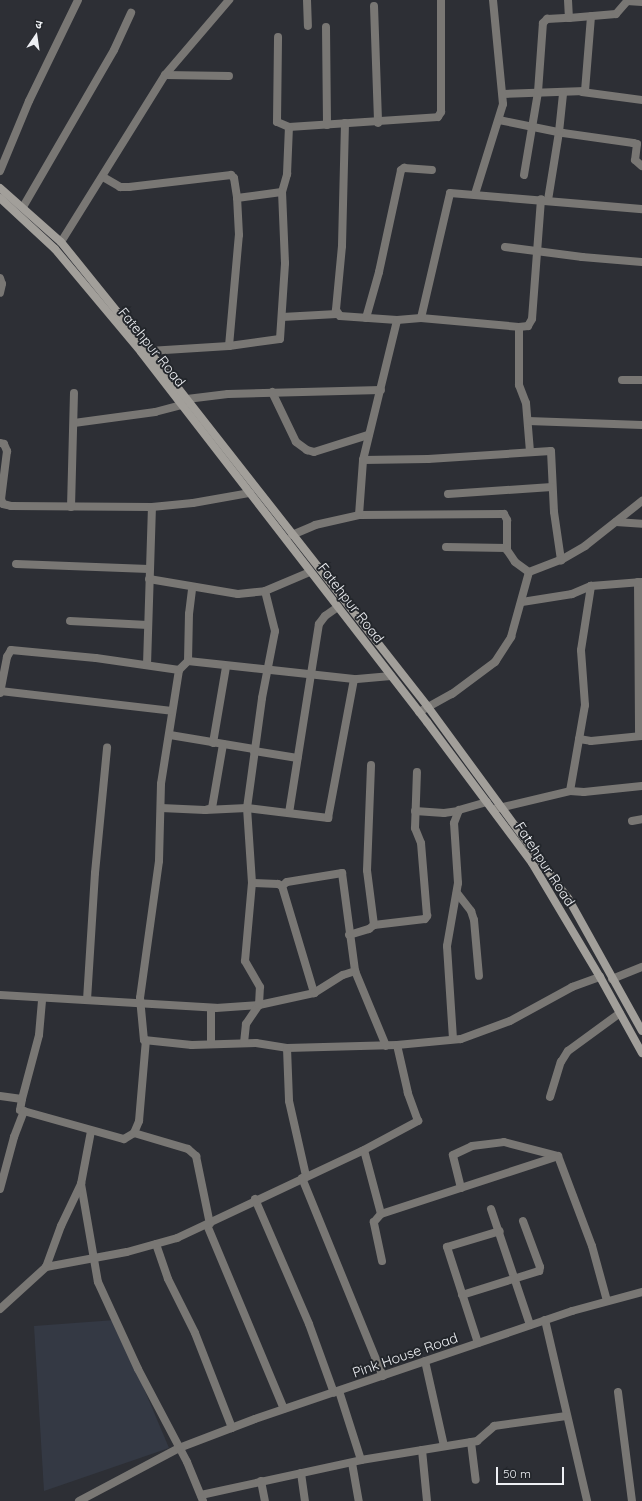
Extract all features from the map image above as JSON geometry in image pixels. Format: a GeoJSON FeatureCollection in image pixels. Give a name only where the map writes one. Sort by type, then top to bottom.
{"type":"FeatureCollection","features":[{"type":"Feature","properties":{"kind":"street"},"geometry":{"type":"LineString","coordinates":[[0,170],[28,101],[78,0]]}},
{"type":"Feature","properties":{"kind":"street"},"geometry":{"type":"LineString","coordinates":[[61,242],[166,75],[229,0]]}},
{"type":"Feature","properties":{"kind":"street"},"geometry":{"type":"LineString","coordinates":[[307,0],[308,26]]}},
{"type":"Feature","properties":{"kind":"street"},"geometry":{"type":"LineString","coordinates":[[278,37],[277,122],[289,127],[345,123],[378,123],[438,117],[441,112],[441,0]]}},
{"type":"Feature","properties":{"kind":"street"},"geometry":{"type":"LineString","coordinates":[[475,194],[499,120],[503,94],[493,0]]}},
{"type":"Feature","properties":{"kind":"street"},"geometry":{"type":"LineString","coordinates":[[568,0],[569,18]]}},
{"type":"Feature","properties":{"kind":"street"},"geometry":{"type":"LineString","coordinates":[[524,175],[538,92],[543,23],[547,19],[616,14],[628,1],[642,2]]}},
{"type":"Feature","properties":{"kind":"street"},"geometry":{"type":"LineString","coordinates":[[374,6],[378,123]]}},
{"type":"Feature","properties":{"kind":"street"},"geometry":{"type":"LineString","coordinates":[[23,207],[114,50],[131,13]]}},
{"type":"Feature","properties":{"kind":"street"},"geometry":{"type":"LineString","coordinates":[[582,92],[586,88],[591,16]]}},
{"type":"Feature","properties":{"kind":"street"},"geometry":{"type":"LineString","coordinates":[[326,27],[327,125]]}},
{"type":"Feature","properties":{"kind":"street"},"geometry":{"type":"LineString","coordinates":[[166,75],[229,76]]}},
{"type":"Feature","properties":{"kind":"street"},"geometry":{"type":"LineString","coordinates":[[503,94],[582,92],[642,100]]}},
{"type":"Feature","properties":{"kind":"street"},"geometry":{"type":"LineString","coordinates":[[282,317],[337,314],[397,320],[421,318],[519,327],[528,326],[532,319],[535,252],[544,200],[559,132],[563,93]]}},
{"type":"Feature","properties":{"kind":"street"},"geometry":{"type":"LineString","coordinates":[[499,120],[559,132],[637,144],[635,160],[642,166]]}},
{"type":"Feature","properties":{"kind":"street"},"geometry":{"type":"LineString","coordinates":[[337,314],[345,123]]}},
{"type":"Feature","properties":{"kind":"street"},"geometry":{"type":"LineString","coordinates":[[149,350],[229,346],[277,341],[282,334],[285,263],[282,192],[287,174],[289,127]]}},
{"type":"Feature","properties":{"kind":"street"},"geometry":{"type":"LineString","coordinates":[[366,318],[379,272],[401,170],[404,168],[432,170]]}},
{"type":"Feature","properties":{"kind":"street"},"geometry":{"type":"LineString","coordinates":[[103,177],[120,187],[231,175],[234,178],[237,198],[239,235],[229,346]]}},
{"type":"Feature","properties":{"kind":"street"},"geometry":{"type":"LineString","coordinates":[[0,188],[61,242],[149,350],[184,402],[272,517],[292,535],[428,707],[503,807],[568,898],[642,1031]]}},
{"type":"Feature","properties":{"kind":"street"},"geometry":{"type":"LineString","coordinates":[[237,198],[282,192]]}},
{"type":"Feature","properties":{"kind":"street"},"geometry":{"type":"LineString","coordinates":[[421,318],[450,193],[642,209]]}},
{"type":"Feature","properties":{"kind":"street","name":"Fatehpur Road"},"geometry":{"type":"LineString","coordinates":[[0,198],[55,249],[184,402],[250,493],[272,517],[310,572],[487,802],[532,863],[600,977],[642,1053]]}},
{"type":"Feature","properties":{"kind":"street"},"geometry":{"type":"LineString","coordinates":[[505,247],[535,252],[642,262]]}},
{"type":"Feature","properties":{"kind":"street"},"geometry":{"type":"LineString","coordinates":[[0,278],[2,284],[0,293]]}},
{"type":"Feature","properties":{"kind":"street"},"geometry":{"type":"LineString","coordinates":[[359,515],[363,460],[397,320]]}},
{"type":"Feature","properties":{"kind":"street"},"geometry":{"type":"LineString","coordinates":[[519,327],[519,385],[528,421],[530,452]]}},
{"type":"Feature","properties":{"kind":"street"},"geometry":{"type":"LineString","coordinates":[[622,380],[642,380]]}},
{"type":"Feature","properties":{"kind":"street"},"geometry":{"type":"LineString","coordinates":[[74,423],[155,412],[184,402],[228,394],[381,390]]}},
{"type":"Feature","properties":{"kind":"street"},"geometry":{"type":"LineString","coordinates":[[272,392],[296,442],[307,450],[314,452],[368,435]]}},
{"type":"Feature","properties":{"kind":"street"},"geometry":{"type":"LineString","coordinates":[[71,507],[74,393]]}},
{"type":"Feature","properties":{"kind":"street"},"geometry":{"type":"LineString","coordinates":[[528,421],[642,426]]}},
{"type":"Feature","properties":{"kind":"street"},"geometry":{"type":"LineString","coordinates":[[0,444],[4,444],[7,451],[2,499],[4,504],[71,507],[152,507],[193,503],[250,493]]}},
{"type":"Feature","properties":{"kind":"street"},"geometry":{"type":"LineString","coordinates":[[363,460],[428,459],[551,451],[552,487],[561,560]]}},
{"type":"Feature","properties":{"kind":"street"},"geometry":{"type":"LineString","coordinates":[[448,494],[552,487]]}},
{"type":"Feature","properties":{"kind":"street"},"geometry":{"type":"LineString","coordinates":[[529,572],[561,560],[585,546],[642,501]]}},
{"type":"Feature","properties":{"kind":"street"},"geometry":{"type":"LineString","coordinates":[[147,665],[152,507]]}},
{"type":"Feature","properties":{"kind":"street"},"geometry":{"type":"LineString","coordinates":[[292,535],[315,525],[359,515],[504,514],[507,520],[508,548],[512,558],[529,572]]}},
{"type":"Feature","properties":{"kind":"street"},"geometry":{"type":"LineString","coordinates":[[616,522],[642,524]]}},
{"type":"Feature","properties":{"kind":"street"},"geometry":{"type":"LineString","coordinates":[[446,547],[508,548]]}},
{"type":"Feature","properties":{"kind":"street"},"geometry":{"type":"LineString","coordinates":[[16,564],[149,569]]}},
{"type":"Feature","properties":{"kind":"street"},"geometry":{"type":"LineString","coordinates":[[149,579],[192,588],[238,594],[265,591],[310,572]]}},
{"type":"Feature","properties":{"kind":"street"},"geometry":{"type":"LineString","coordinates":[[419,712],[459,690],[496,662],[511,637],[522,602],[529,572]]}},
{"type":"Feature","properties":{"kind":"street"},"geometry":{"type":"LineString","coordinates":[[522,602],[572,594],[591,586],[640,582],[641,736],[591,741],[579,739]]}},
{"type":"Feature","properties":{"kind":"street"},"geometry":{"type":"LineString","coordinates":[[570,791],[585,705],[581,650],[591,586]]}},
{"type":"Feature","properties":{"kind":"street"},"geometry":{"type":"LineString","coordinates":[[42,998],[39,1035],[20,1110],[124,1139],[134,1133],[139,1121],[146,1040],[144,1040],[140,1004],[159,861],[161,784],[170,735],[172,711],[179,670],[188,661],[189,614],[192,588]]}},
{"type":"Feature","properties":{"kind":"street"},"geometry":{"type":"LineString","coordinates":[[244,1043],[246,1024],[259,1005],[260,987],[245,961],[252,883],[248,808],[254,750],[275,631],[265,591]]}},
{"type":"Feature","properties":{"kind":"street"},"geometry":{"type":"LineString","coordinates":[[289,813],[310,674],[321,620],[338,608]]}},
{"type":"Feature","properties":{"kind":"street"},"geometry":{"type":"LineString","coordinates":[[70,621],[148,625]]}},
{"type":"Feature","properties":{"kind":"street"},"geometry":{"type":"LineString","coordinates":[[172,711],[0,692],[4,657],[11,650],[179,670]]}},
{"type":"Feature","properties":{"kind":"street"},"geometry":{"type":"LineString","coordinates":[[188,661],[226,667],[268,669],[354,679],[391,676]]}},
{"type":"Feature","properties":{"kind":"street"},"geometry":{"type":"LineString","coordinates":[[213,743],[226,667]]}},
{"type":"Feature","properties":{"kind":"street"},"geometry":{"type":"LineString","coordinates":[[161,808],[205,810],[248,808],[328,818],[354,679]]}},
{"type":"Feature","properties":{"kind":"street"},"geometry":{"type":"LineString","coordinates":[[170,735],[297,758]]}},
{"type":"Feature","properties":{"kind":"street"},"geometry":{"type":"LineString","coordinates":[[205,810],[212,808],[223,744]]}},
{"type":"Feature","properties":{"kind":"street"},"geometry":{"type":"LineString","coordinates":[[87,1000],[95,873],[107,748]]}},
{"type":"Feature","properties":{"kind":"street"},"geometry":{"type":"LineString","coordinates":[[371,765],[368,810],[367,885],[374,925]]}},
{"type":"Feature","properties":{"kind":"street"},"geometry":{"type":"LineString","coordinates":[[349,935],[369,930],[374,925],[425,919],[427,916],[421,842],[415,828],[417,772]]}},
{"type":"Feature","properties":{"kind":"street"},"geometry":{"type":"LineString","coordinates":[[493,810],[570,791],[584,792],[642,786]]}},
{"type":"Feature","properties":{"kind":"street"},"geometry":{"type":"LineString","coordinates":[[415,811],[444,813],[487,802]]}},
{"type":"Feature","properties":{"kind":"street"},"geometry":{"type":"LineString","coordinates":[[453,1039],[447,946],[458,883],[454,823],[459,810]]}},
{"type":"Feature","properties":{"kind":"street"},"geometry":{"type":"LineString","coordinates":[[632,821],[642,819]]}},
{"type":"Feature","properties":{"kind":"street"},"geometry":{"type":"LineString","coordinates":[[282,886],[287,882],[342,873],[349,935],[355,971],[386,1046]]}},
{"type":"Feature","properties":{"kind":"street"},"geometry":{"type":"LineString","coordinates":[[252,883],[278,884],[282,886]]}},
{"type":"Feature","properties":{"kind":"street"},"geometry":{"type":"LineString","coordinates":[[282,886],[314,993]]}},
{"type":"Feature","properties":{"kind":"street"},"geometry":{"type":"LineString","coordinates":[[457,893],[471,911],[474,920],[479,976]]}},
{"type":"Feature","properties":{"kind":"street"},"geometry":{"type":"LineString","coordinates":[[612,979],[642,967]]}},
{"type":"Feature","properties":{"kind":"street"},"geometry":{"type":"LineString","coordinates":[[0,995],[211,1008],[259,1005],[314,993],[343,975],[355,971]]}},
{"type":"Feature","properties":{"kind":"street"},"geometry":{"type":"LineString","coordinates":[[146,1040],[192,1045],[244,1043],[287,1048],[386,1046],[453,1039],[510,1021],[572,987],[600,977]]}},
{"type":"Feature","properties":{"kind":"street"},"geometry":{"type":"LineString","coordinates":[[211,1008],[211,1044]]}},
{"type":"Feature","properties":{"kind":"street"},"geometry":{"type":"LineString","coordinates":[[550,1097],[561,1062],[568,1050],[620,1013]]}},
{"type":"Feature","properties":{"kind":"street"},"geometry":{"type":"LineString","coordinates":[[46,1267],[156,1244],[208,1224],[255,1199],[364,1150],[418,1121],[408,1093],[397,1045]]}},
{"type":"Feature","properties":{"kind":"street"},"geometry":{"type":"LineString","coordinates":[[287,1048],[289,1101],[304,1177],[382,1376]]}},
{"type":"Feature","properties":{"kind":"street"},"geometry":{"type":"LineString","coordinates":[[0,1096],[22,1099]]}},
{"type":"Feature","properties":{"kind":"street"},"geometry":{"type":"LineString","coordinates":[[0,1189],[14,1137],[24,1111]]}},
{"type":"Feature","properties":{"kind":"street"},"geometry":{"type":"LineString","coordinates":[[0,1309],[46,1267],[61,1226],[82,1184],[92,1131]]}},
{"type":"Feature","properties":{"kind":"street"},"geometry":{"type":"LineString","coordinates":[[134,1133],[188,1149],[196,1156],[208,1224],[284,1409]]}},
{"type":"Feature","properties":{"kind":"street"},"geometry":{"type":"LineString","coordinates":[[461,1188],[453,1155],[456,1151],[472,1146],[504,1142],[558,1156]]}},
{"type":"Feature","properties":{"kind":"street"},"geometry":{"type":"LineString","coordinates":[[364,1150],[381,1214]]}},
{"type":"Feature","properties":{"kind":"street"},"geometry":{"type":"LineString","coordinates":[[382,1261],[374,1222],[381,1214],[558,1156]]}},
{"type":"Feature","properties":{"kind":"street"},"geometry":{"type":"LineString","coordinates":[[558,1156],[592,1246],[607,1301]]}},
{"type":"Feature","properties":{"kind":"street"},"geometry":{"type":"LineString","coordinates":[[82,1184],[98,1282],[138,1369],[180,1448],[202,1498],[261,1481],[361,1460],[471,1442],[482,1438],[494,1426],[566,1416]]}},
{"type":"Feature","properties":{"kind":"street"},"geometry":{"type":"LineString","coordinates":[[255,1199],[309,1324],[361,1460]]}},
{"type":"Feature","properties":{"kind":"street"},"geometry":{"type":"LineString","coordinates":[[491,1209],[500,1232],[530,1325]]}},
{"type":"Feature","properties":{"kind":"street"},"geometry":{"type":"LineString","coordinates":[[462,1295],[539,1270],[523,1221]]}},
{"type":"Feature","properties":{"kind":"street"},"geometry":{"type":"LineString","coordinates":[[478,1343],[447,1246],[500,1232]]}},
{"type":"Feature","properties":{"kind":"street"},"geometry":{"type":"LineString","coordinates":[[156,1244],[168,1279],[196,1333],[232,1428]]}},
{"type":"Feature","properties":{"kind":"street","name":"Pink House Road"},"geometry":{"type":"LineString","coordinates":[[80,1501],[180,1448],[232,1428],[530,1325],[607,1301],[642,1292]]}},
{"type":"Feature","properties":{"kind":"street"},"geometry":{"type":"LineString","coordinates":[[546,1320],[566,1416],[578,1455],[587,1501]]}},
{"type":"Feature","properties":{"kind":"street"},"geometry":{"type":"LineString","coordinates":[[425,1361],[444,1446]]}},
{"type":"Feature","properties":{"kind":"street"},"geometry":{"type":"LineString","coordinates":[[618,1392],[632,1501]]}},
{"type":"Feature","properties":{"kind":"street"},"geometry":{"type":"LineString","coordinates":[[471,1442],[476,1480]]}},
{"type":"Feature","properties":{"kind":"street"},"geometry":{"type":"LineString","coordinates":[[422,1450],[427,1501]]}},
{"type":"Feature","properties":{"kind":"street"},"geometry":{"type":"LineString","coordinates":[[352,1463],[359,1501]]}},
{"type":"Feature","properties":{"kind":"street"},"geometry":{"type":"LineString","coordinates":[[301,1473],[305,1501]]}},
{"type":"Feature","properties":{"kind":"street"},"geometry":{"type":"LineString","coordinates":[[261,1481],[265,1501]]}},
{"type":"Feature","properties":{"kind":"shaded area"},"geometry":{"type":"Polygon","coordinates":[[[115,1320],[169,1448],[44,1491],[34,1326],[115,1320]]]}}]}
